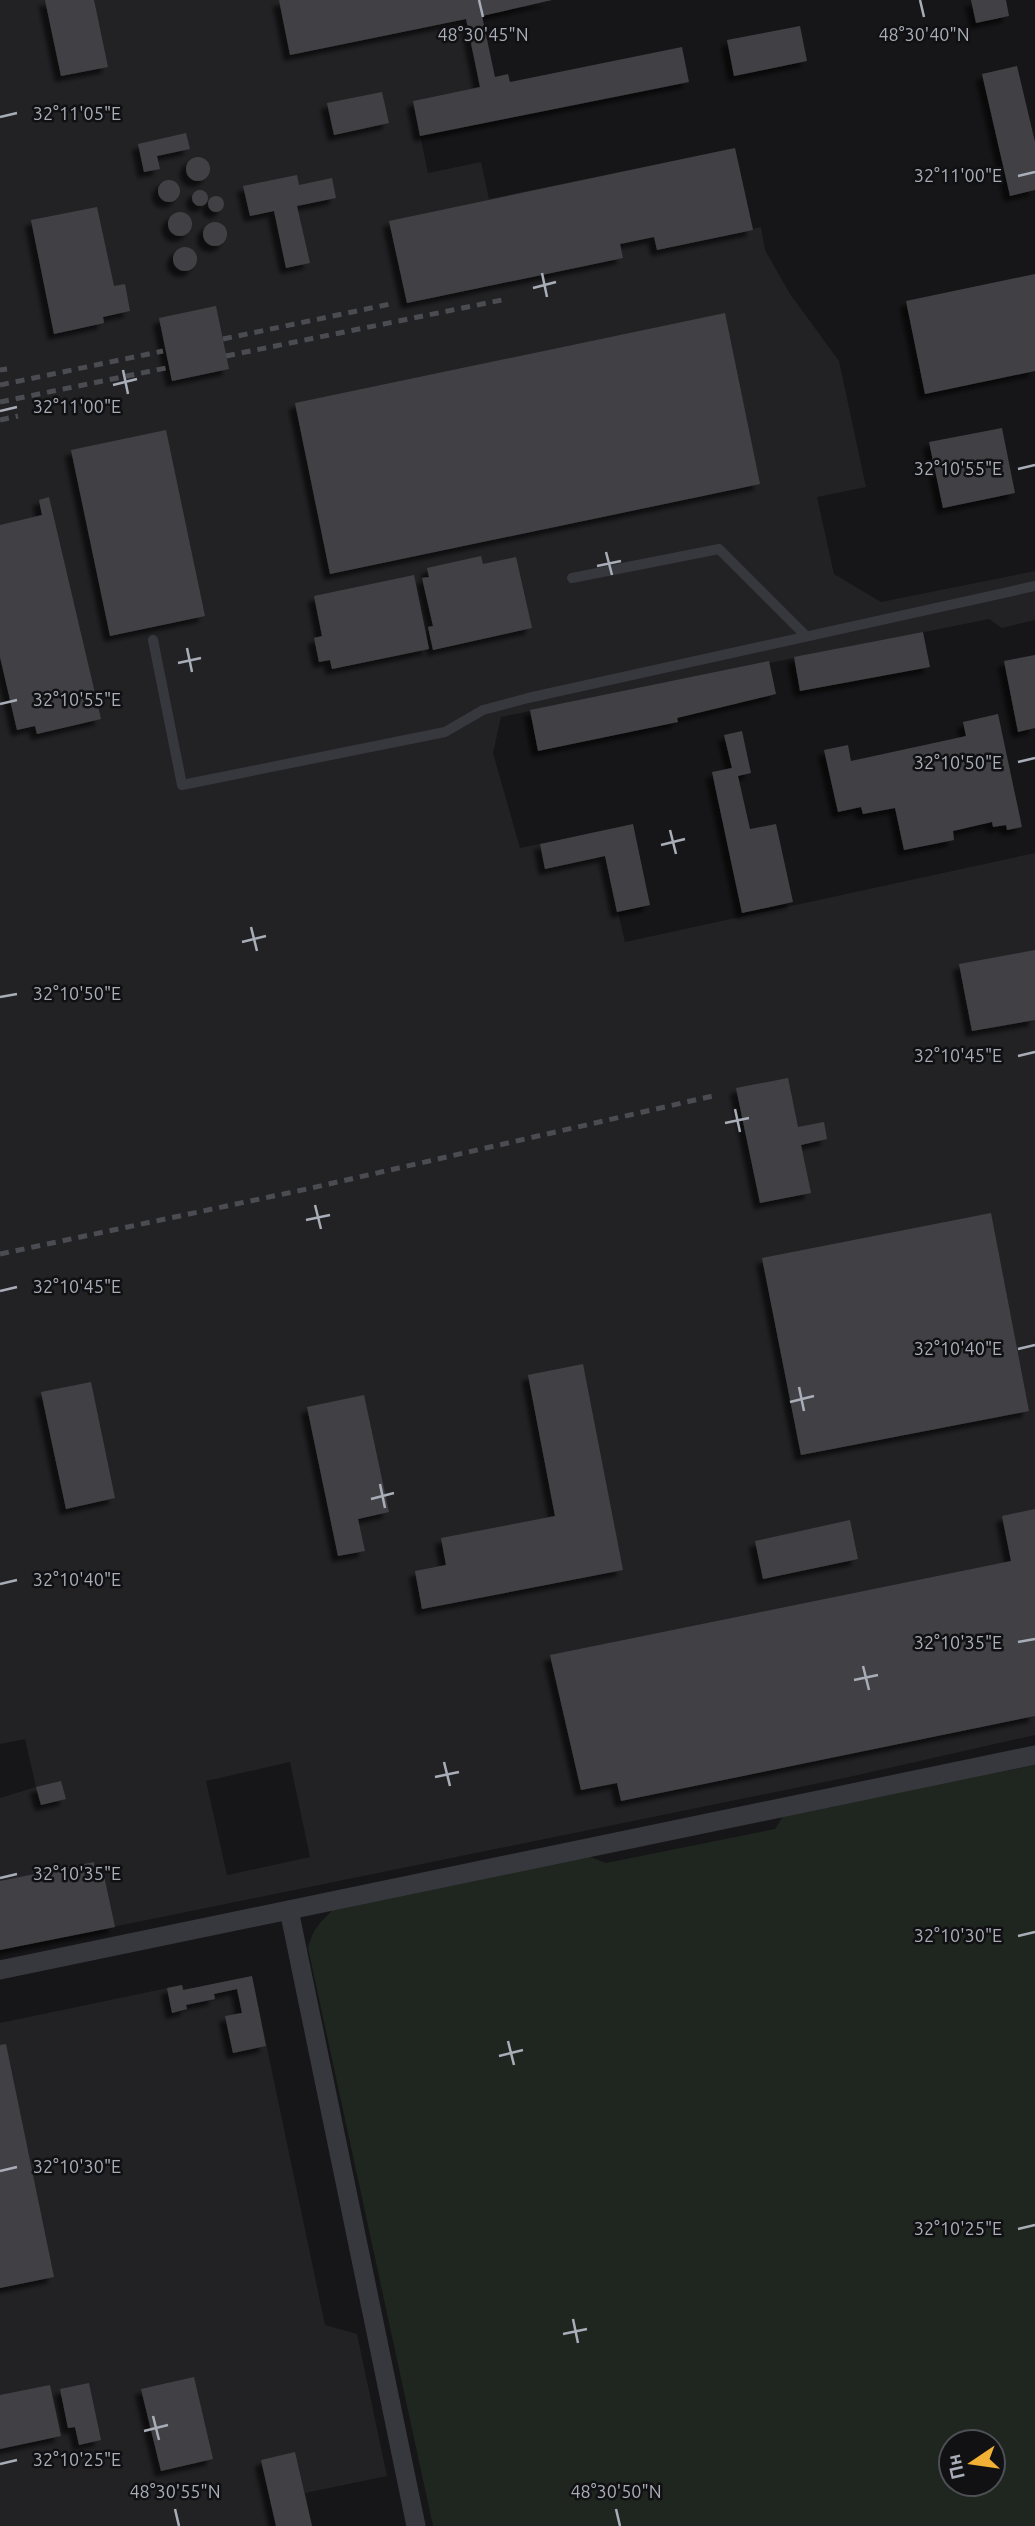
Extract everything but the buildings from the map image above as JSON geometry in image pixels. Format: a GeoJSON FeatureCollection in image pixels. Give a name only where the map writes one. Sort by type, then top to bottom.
{"type":"FeatureCollection","features":[{"type":"Feature","properties":{"kind":"street"},"geometry":{"type":"LineString","coordinates":[[0,1970],[1035,1755]]}},
{"type":"Feature","properties":{"kind":"street"},"geometry":{"type":"LineString","coordinates":[[289,1910],[416,2526]]}},
{"type":"Feature","properties":{"kind":"lane"},"geometry":{"type":"LineString","coordinates":[[572,578],[719,549],[805,635]]}},
{"type":"Feature","properties":{"kind":"lane"},"geometry":{"type":"LineString","coordinates":[[153,640],[182,785],[445,732],[483,710],[805,635],[1035,586]]}},
{"type":"Feature","properties":{"kind":"shaded area"},"geometry":{"type":"Polygon","coordinates":[[[0,0],[462,0],[480,87],[413,101],[428,173],[481,162],[489,199],[735,148],[753,229],[761,227],[765,250],[790,294],[839,361],[866,487],[817,497],[834,574],[881,602],[1035,571],[1035,620],[1002,628],[989,619],[501,717],[493,753],[520,848],[540,844],[545,868],[605,856],[625,942],[1035,853],[1035,1735],[849,1777],[0,1950],[0,1798],[36,1787],[25,1739],[0,1744],[0,0]],[[290,1762],[206,1781],[227,1875],[310,1857],[290,1762]]]}},
{"type":"Feature","properties":{"kind":"shaded area"},"geometry":{"type":"Polygon","coordinates":[[[1035,1765],[1035,2526],[433,2526],[308,1948],[314,1931],[333,1910],[585,1855],[606,1863],[775,1829],[784,1815],[1035,1765]]]}},
{"type":"Feature","properties":{"kind":"shaded area"},"geometry":{"type":"Polygon","coordinates":[[[252,1976],[325,2325],[357,2334],[387,2476],[305,2493],[312,2526],[0,2526],[0,2023],[182,1985],[184,1990],[252,1976]]]}},
{"type":"Feature","properties":{"kind":"railway"},"geometry":{"type":"LineString","coordinates":[[226,356],[502,300]]}},
{"type":"Feature","properties":{"kind":"railway"},"geometry":{"type":"LineString","coordinates":[[223,339],[395,303]]}},
{"type":"Feature","properties":{"kind":"railway"},"geometry":{"type":"LineString","coordinates":[[0,385],[163,351]]}},
{"type":"Feature","properties":{"kind":"railway"},"geometry":{"type":"LineString","coordinates":[[0,402],[166,368]]}},
{"type":"Feature","properties":{"kind":"railway"},"geometry":{"type":"LineString","coordinates":[[0,370],[7,369]]}},
{"type":"Feature","properties":{"kind":"railway"},"geometry":{"type":"LineString","coordinates":[[0,420],[18,416]]}},
{"type":"Feature","properties":{"kind":"railway"},"geometry":{"type":"LineString","coordinates":[[0,1254],[307,1189],[717,1095]]}}]}
